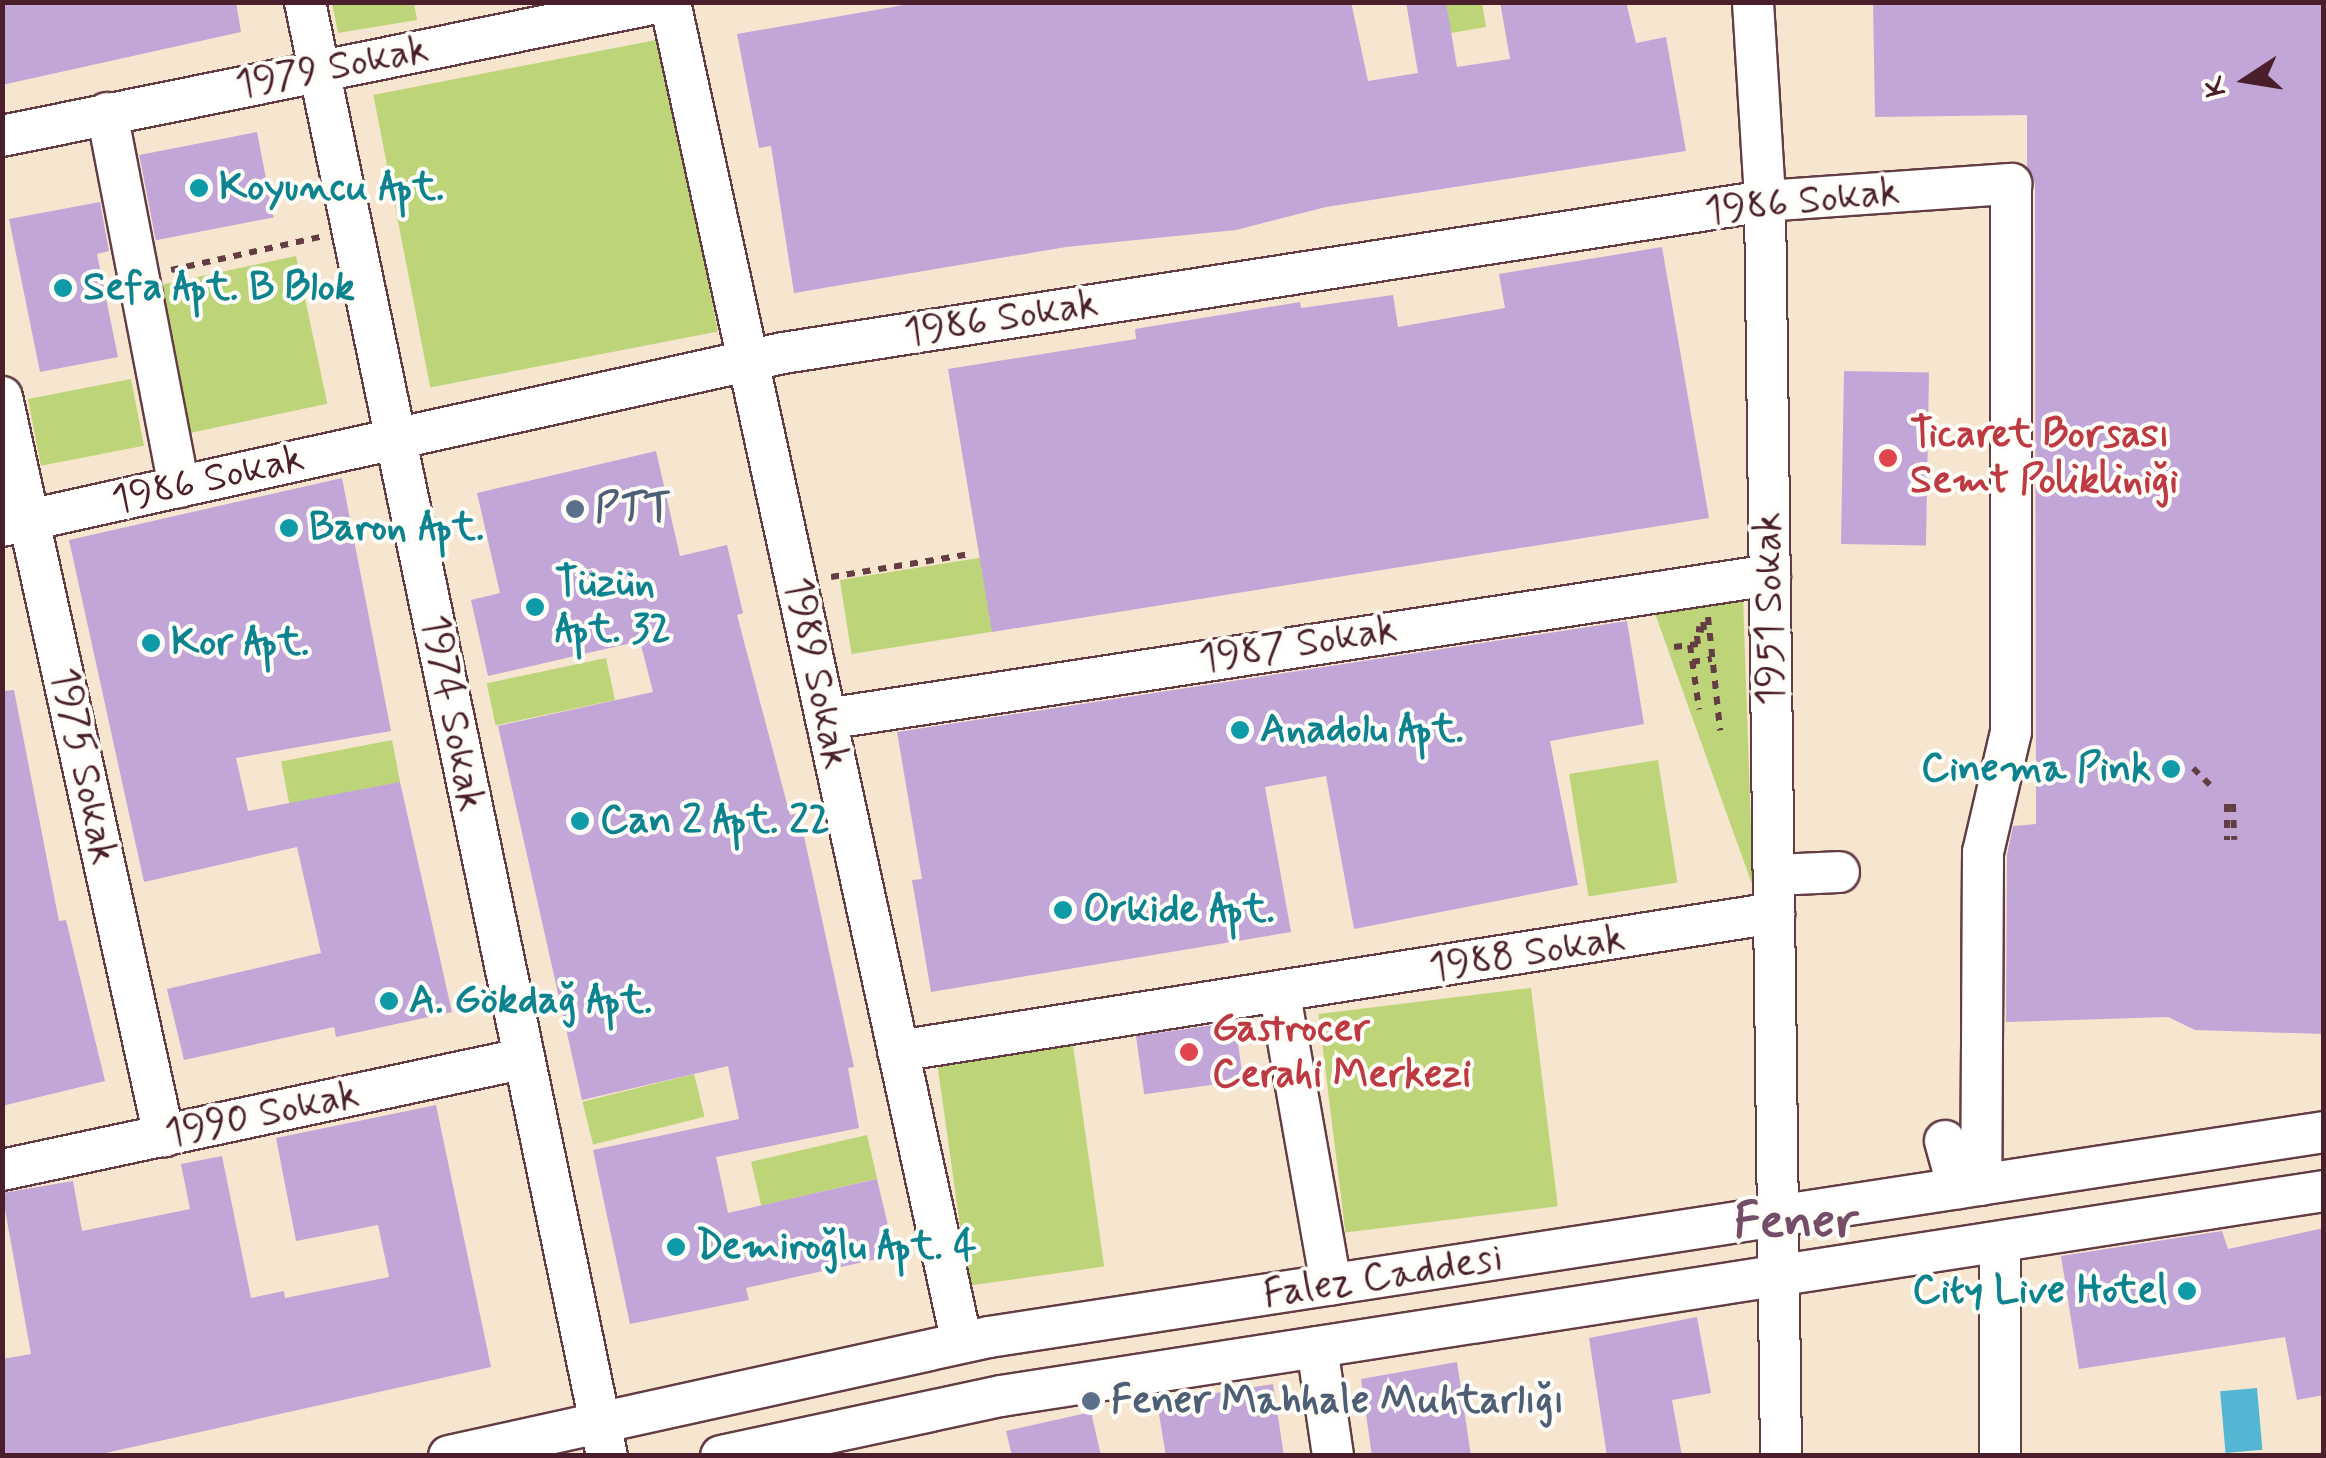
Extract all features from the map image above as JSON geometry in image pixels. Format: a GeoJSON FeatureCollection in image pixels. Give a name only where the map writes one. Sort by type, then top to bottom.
{"type":"FeatureCollection","features":[{"type":"Feature","properties":{"kind":"street","name":"1974 Sokak"},"geometry":{"type":"LineString","coordinates":[[305,2],[521,1059],[603,1439]]}},
{"type":"Feature","properties":{"kind":"street","name":"1979 Sokak"},"geometry":{"type":"LineString","coordinates":[[2,136],[662,2]]}},
{"type":"Feature","properties":{"kind":"street","name":"1989 Sokak"},"geometry":{"type":"LineString","coordinates":[[670,2],[962,1343]]}},
{"type":"Feature","properties":{"kind":"street","name":"1951 Sokak"},"geometry":{"type":"LineString","coordinates":[[1752,2],[1765,201],[1778,1216],[1782,1275]]}},
{"type":"Feature","properties":{"kind":"street"},"geometry":{"type":"LineString","coordinates":[[107,113],[178,486]]}},
{"type":"Feature","properties":{"kind":"street","name":"1986 Sokak"},"geometry":{"type":"LineString","coordinates":[[16,523],[748,359],[1765,201],[2012,184],[2012,732],[1983,852],[1970,1186]]}},
{"type":"Feature","properties":{"kind":"street","name":"1975 Sokak"},"geometry":{"type":"LineString","coordinates":[[2,397],[16,523],[164,1136]]}},
{"type":"Feature","properties":{"kind":"street","name":"1987 Sokak"},"geometry":{"type":"LineString","coordinates":[[826,719],[1770,575]]}},
{"type":"Feature","properties":{"kind":"street","name":"1988 Sokak"},"geometry":{"type":"LineString","coordinates":[[898,1051],[1280,995],[1774,894],[1838,872]]}},
{"type":"Feature","properties":{"kind":"street"},"geometry":{"type":"LineString","coordinates":[[1280,995],[1331,1284]]}},
{"type":"Feature","properties":{"kind":"street","name":"1990 Sokak"},"geometry":{"type":"LineString","coordinates":[[2,1170],[521,1059]]}},
{"type":"Feature","properties":{"kind":"street","name":"Falez Caddesi"},"geometry":{"type":"LineString","coordinates":[[449,1456],[603,1439],[962,1343],[2324,1132]]}},
{"type":"Feature","properties":{"kind":"street"},"geometry":{"type":"LineString","coordinates":[[1945,1142],[1970,1186]]}},
{"type":"Feature","properties":{"kind":"street","name":"Falez Caddesi"},"geometry":{"type":"LineString","coordinates":[[721,1456],[836,1444],[1001,1396],[2324,1191]]}},
{"type":"Feature","properties":{"kind":"street"},"geometry":{"type":"LineString","coordinates":[[2000,1242],[2000,1456]]}},
{"type":"Feature","properties":{"kind":"street"},"geometry":{"type":"LineString","coordinates":[[1781,1456],[1782,1275]]}},
{"type":"Feature","properties":{"kind":"street"},"geometry":{"type":"LineString","coordinates":[[1317,1347],[1333,1456]]}},
{"type":"Feature","properties":{"kind":"path"},"geometry":{"type":"LineString","coordinates":[[136,278],[350,230]]}},
{"type":"Feature","properties":{"kind":"path"},"geometry":{"type":"LineString","coordinates":[[832,577],[970,554]]}},
{"type":"Feature","properties":{"kind":"path"},"geometry":{"type":"LineString","coordinates":[[1706,600],[1712,659]]}},
{"type":"Feature","properties":{"kind":"path"},"geometry":{"type":"LineString","coordinates":[[1674,646],[1698,644],[1696,629],[1704,630],[1708,619]]}},
{"type":"Feature","properties":{"kind":"path"},"geometry":{"type":"LineString","coordinates":[[1690,645],[1699,709]]}},
{"type":"Feature","properties":{"kind":"path"},"geometry":{"type":"LineString","coordinates":[[1692,662],[1717,658],[1720,730]]}},
{"type":"Feature","properties":{"kind":"path"},"geometry":{"type":"LineString","coordinates":[[2193,768],[2214,789]]}},
{"type":"Feature","properties":{"kind":"path"},"geometry":{"type":"LineString","coordinates":[[2230,804],[2231,840]]}},
{"type":"Feature","properties":{"kind":"green space"},"geometry":{"type":"Polygon","coordinates":[[[332,3],[414,3],[417,20],[338,33],[332,3]]]}},
{"type":"Feature","properties":{"kind":"green space"},"geometry":{"type":"Polygon","coordinates":[[[1446,3],[1482,3],[1486,27],[1451,33],[1446,3]]]}},
{"type":"Feature","properties":{"kind":"green space"},"geometry":{"type":"Polygon","coordinates":[[[661,39],[718,332],[430,387],[373,95],[661,39]]]}},
{"type":"Feature","properties":{"kind":"green space"},"geometry":{"type":"Polygon","coordinates":[[[296,256],[327,404],[187,434],[155,286],[296,256]]]}},
{"type":"Feature","properties":{"kind":"green space"},"geometry":{"type":"Polygon","coordinates":[[[131,379],[144,446],[41,466],[28,399],[131,379]]]}},
{"type":"Feature","properties":{"kind":"green space"},"geometry":{"type":"Polygon","coordinates":[[[985,557],[997,631],[852,654],[840,580],[985,557]]]}},
{"type":"Feature","properties":{"kind":"green space"},"geometry":{"type":"Polygon","coordinates":[[[1743,597],[1753,887],[1653,608],[1743,597]]]}},
{"type":"Feature","properties":{"kind":"green space"},"geometry":{"type":"Polygon","coordinates":[[[606,658],[615,700],[496,725],[487,683],[606,658]]]}},
{"type":"Feature","properties":{"kind":"green space"},"geometry":{"type":"Polygon","coordinates":[[[392,740],[400,782],[289,804],[281,762],[392,740]]]}},
{"type":"Feature","properties":{"kind":"green space"},"geometry":{"type":"Polygon","coordinates":[[[1658,760],[1677,882],[1589,897],[1569,774],[1658,760]]]}},
{"type":"Feature","properties":{"kind":"green space"},"geometry":{"type":"Polygon","coordinates":[[[1531,988],[1558,1206],[1345,1232],[1319,1014],[1531,988]]]}},
{"type":"Feature","properties":{"kind":"green space"},"geometry":{"type":"Polygon","coordinates":[[[1070,1024],[1104,1267],[968,1286],[934,1043],[1070,1024]]]}},
{"type":"Feature","properties":{"kind":"green space"},"geometry":{"type":"Polygon","coordinates":[[[694,1074],[705,1117],[593,1145],[582,1102],[694,1074]]]}},
{"type":"Feature","properties":{"kind":"green space"},"geometry":{"type":"Polygon","coordinates":[[[867,1135],[877,1179],[761,1206],[751,1162],[867,1135]]]}},
{"type":"Feature","properties":{"kind":"water"},"geometry":{"type":"Polygon","coordinates":[[[2257,1388],[2262,1450],[2226,1453],[2220,1391],[2257,1388]]]}},
{"type":"Feature","properties":{"kind":"building"},"geometry":{"type":"Polygon","coordinates":[[[2,2],[236,2],[241,32],[2,85],[2,2]]]}},
{"type":"Feature","properties":{"kind":"building"},"geometry":{"type":"Polygon","coordinates":[[[921,2],[1351,2],[1368,81],[1418,73],[1406,2],[1446,2],[1457,67],[1510,59],[1500,2],[1626,2],[1636,43],[1666,37],[1686,151],[1326,207],[1236,230],[1066,247],[794,293],[771,146],[759,148],[737,34],[921,2]]]}},
{"type":"Feature","properties":{"kind":"building"},"geometry":{"type":"Polygon","coordinates":[[[1873,2],[2324,2],[2324,1034],[2195,1030],[2168,1017],[2006,1022],[2007,855],[2013,826],[2036,824],[2035,184],[2027,168],[2027,115],[1875,117],[1873,2]]]}},
{"type":"Feature","properties":{"kind":"building","name":"Koyuncu Apt."},"geometry":{"type":"Polygon","coordinates":[[[257,132],[274,217],[156,240],[139,155],[257,132]]]}},
{"type":"Feature","properties":{"kind":"building","name":"Sefa Apt. B Blok"},"geometry":{"type":"Polygon","coordinates":[[[100,202],[109,251],[97,254],[118,357],[40,372],[9,219],[100,202]]]}},
{"type":"Feature","properties":{"kind":"building"},"geometry":{"type":"Polygon","coordinates":[[[1662,247],[1709,518],[992,632],[948,369],[1136,339],[1135,329],[1300,302],[1301,308],[1393,295],[1398,327],[1505,308],[1499,274],[1662,247]]]}},
{"type":"Feature","properties":{"kind":"building","name":"Ticaret Borsası Semt Polikliniği"},"geometry":{"type":"Polygon","coordinates":[[[1844,371],[1929,372],[1926,545],[1841,544],[1844,371]]]}},
{"type":"Feature","properties":{"kind":"building"},"geometry":{"type":"Polygon","coordinates":[[[656,451],[680,556],[727,545],[743,613],[737,615],[790,815],[799,813],[854,1067],[848,1068],[859,1128],[716,1157],[728,1213],[877,1179],[895,1255],[746,1288],[749,1300],[630,1324],[593,1150],[739,1119],[728,1066],[582,1100],[498,726],[653,692],[640,641],[488,676],[471,600],[500,593],[477,493],[656,451]]]}},
{"type":"Feature","properties":{"kind":"building"},"geometry":{"type":"Polygon","coordinates":[[[342,478],[391,731],[236,758],[248,811],[400,782],[452,1012],[336,1037],[334,1027],[184,1060],[167,989],[321,953],[297,847],[144,882],[69,540],[342,478]]]}},
{"type":"Feature","properties":{"kind":"building"},"geometry":{"type":"Polygon","coordinates":[[[1627,621],[1644,724],[1550,741],[1578,885],[1354,929],[1326,776],[1265,787],[1291,932],[931,992],[912,880],[922,879],[897,732],[1627,621]]]}},
{"type":"Feature","properties":{"kind":"building"},"geometry":{"type":"Polygon","coordinates":[[[14,690],[59,921],[66,920],[105,1081],[2,1106],[2,691],[14,690]]]}},
{"type":"Feature","properties":{"kind":"building","name":"Gastrocer Cerahi Merkezi"},"geometry":{"type":"Polygon","coordinates":[[[1235,1022],[1243,1080],[1144,1094],[1136,1036],[1235,1022]]]}},
{"type":"Feature","properties":{"kind":"building"},"geometry":{"type":"Polygon","coordinates":[[[436,1105],[491,1367],[92,1456],[2,1456],[2,1359],[31,1354],[2,1193],[73,1181],[82,1231],[190,1209],[181,1164],[222,1156],[251,1298],[284,1291],[285,1298],[389,1277],[378,1225],[296,1241],[276,1138],[436,1105]]]}},
{"type":"Feature","properties":{"kind":"building"},"geometry":{"type":"Polygon","coordinates":[[[2324,1228],[2324,1395],[2297,1400],[2285,1337],[2079,1369],[2061,1256],[2222,1231],[2228,1249],[2324,1228]]]}},
{"type":"Feature","properties":{"kind":"building"},"geometry":{"type":"Polygon","coordinates":[[[1697,1317],[1711,1393],[1672,1400],[1682,1456],[1607,1456],[1589,1338],[1697,1317]]]}},
{"type":"Feature","properties":{"kind":"building"},"geometry":{"type":"Polygon","coordinates":[[[1457,1362],[1471,1456],[1372,1456],[1361,1379],[1457,1362]]]}},
{"type":"Feature","properties":{"kind":"building"},"geometry":{"type":"Polygon","coordinates":[[[1273,1384],[1284,1456],[1166,1456],[1157,1402],[1273,1384]]]}},
{"type":"Feature","properties":{"kind":"building"},"geometry":{"type":"Polygon","coordinates":[[[1091,1412],[1101,1456],[1012,1456],[1006,1431],[1091,1412]]]}},
{"type":"Feature","properties":{"kind":"place","name":"Koyuncu Apt."},"geometry":{"type":"Point","coordinates":[199,188]}},
{"type":"Feature","properties":{"kind":"place","name":"Sefa Apt. B Blok"},"geometry":{"type":"Point","coordinates":[63,288]}},
{"type":"Feature","properties":{"kind":"place","name":"Ticaret Borsası Semt Polikliniği"},"geometry":{"type":"Point","coordinates":[1888,458]}},
{"type":"Feature","properties":{"kind":"place","name":"PTT"},"geometry":{"type":"Point","coordinates":[575,509]}},
{"type":"Feature","properties":{"kind":"place","name":"Baron Apt."},"geometry":{"type":"Point","coordinates":[289,528]}},
{"type":"Feature","properties":{"kind":"place","name":"Tüzün Apt. 32"},"geometry":{"type":"Point","coordinates":[535,607]}},
{"type":"Feature","properties":{"kind":"place","name":"Kor Apt."},"geometry":{"type":"Point","coordinates":[151,643]}},
{"type":"Feature","properties":{"kind":"place","name":"Anadolu Apt."},"geometry":{"type":"Point","coordinates":[1240,730]}},
{"type":"Feature","properties":{"kind":"place","name":"Cinema Pink"},"geometry":{"type":"Point","coordinates":[2171,769]}},
{"type":"Feature","properties":{"kind":"place","name":"Can 2 Apt. 22"},"geometry":{"type":"Point","coordinates":[580,821]}},
{"type":"Feature","properties":{"kind":"place","name":"Orkide Apt."},"geometry":{"type":"Point","coordinates":[1063,910]}},
{"type":"Feature","properties":{"kind":"place","name":"A. Gökdağ Apt."},"geometry":{"type":"Point","coordinates":[389,1001]}},
{"type":"Feature","properties":{"kind":"place","name":"Gastrocer Cerahi Merkezi"},"geometry":{"type":"Point","coordinates":[1189,1052]}},
{"type":"Feature","properties":{"kind":"place","name":"Demiroğlu Apt. 4"},"geometry":{"type":"Point","coordinates":[676,1247]}},
{"type":"Feature","properties":{"kind":"place","name":"City Live Hotel"},"geometry":{"type":"Point","coordinates":[2187,1291]}},
{"type":"Feature","properties":{"kind":"place","name":"Fener Mahhale Muhtarlığı"},"geometry":{"type":"Point","coordinates":[1091,1401]}},
{"type":"Feature","properties":{"kind":"district","name":"Fener"},"geometry":{"type":"Point","coordinates":[1796,1223]}}]}
